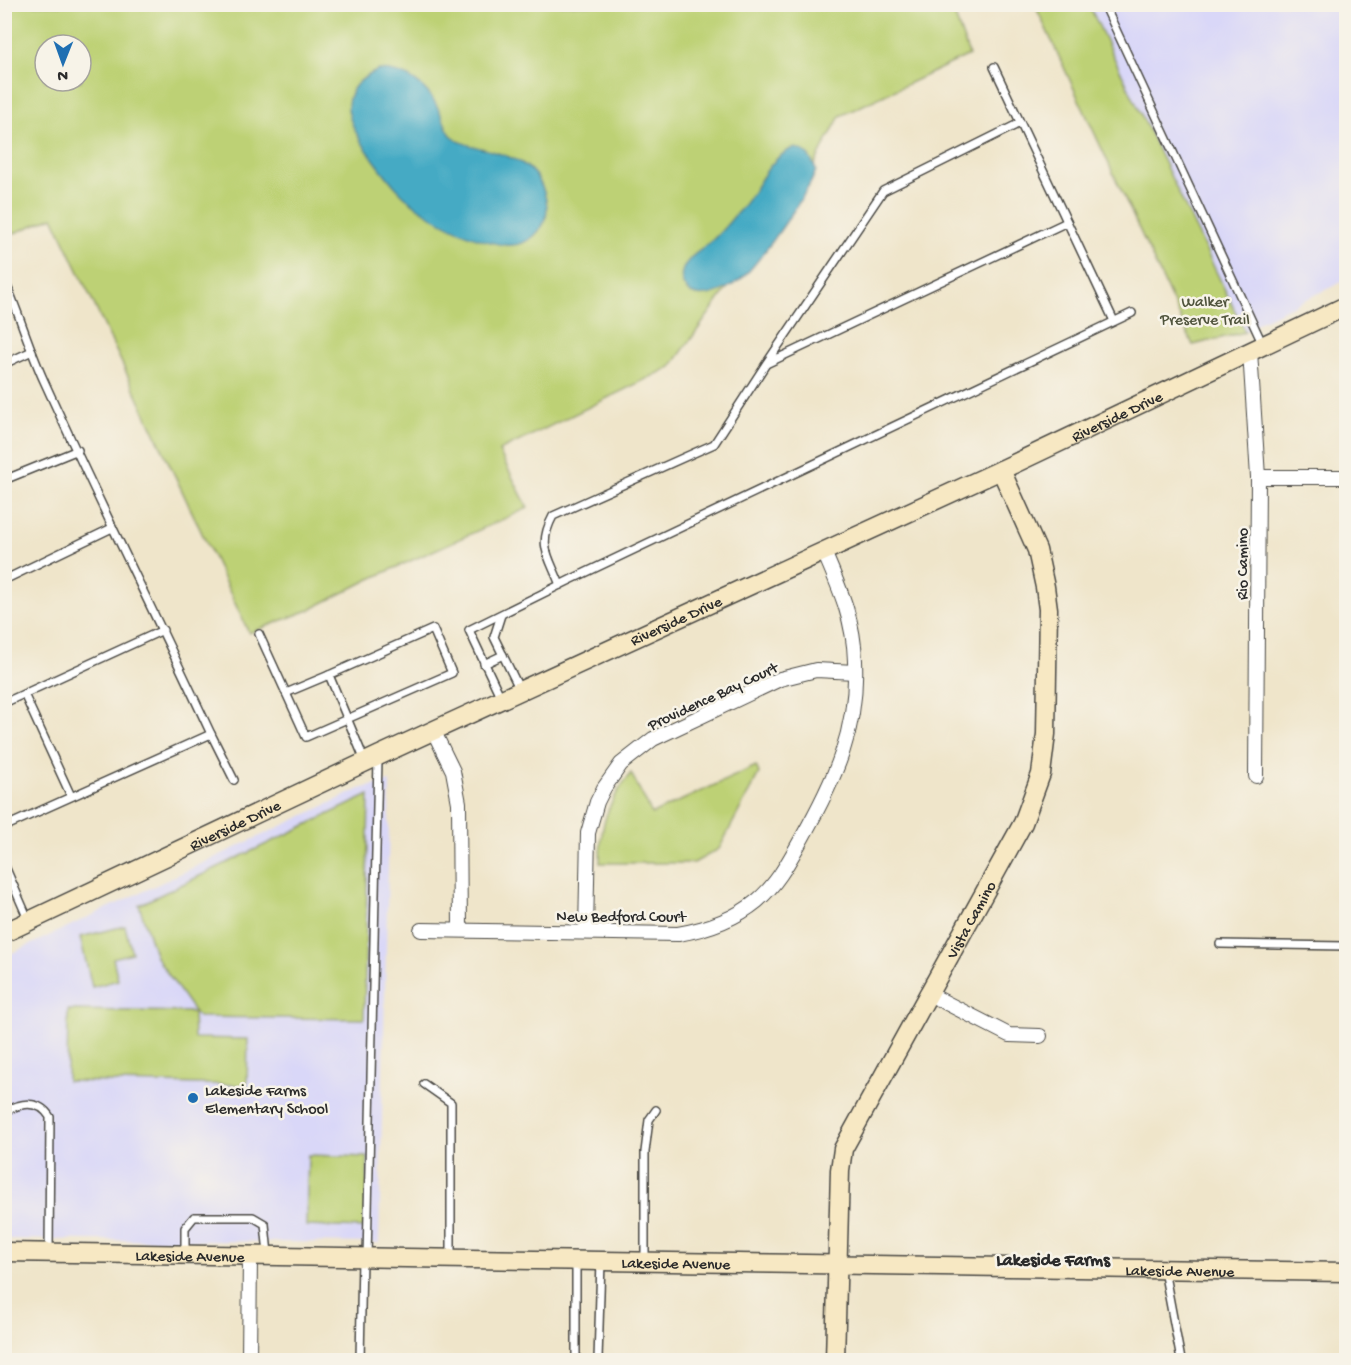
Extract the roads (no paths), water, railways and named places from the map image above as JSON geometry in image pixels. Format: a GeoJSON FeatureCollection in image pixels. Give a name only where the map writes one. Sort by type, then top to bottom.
{"type":"FeatureCollection","features":[{"type":"Feature","properties":{"kind":"street","name":"Riverside Drive"},"geometry":{"type":"LineString","coordinates":[[4,933],[372,760],[1001,470],[1347,306]]}},
{"type":"Feature","properties":{"kind":"street","name":"Rio Camino"},"geometry":{"type":"LineString","coordinates":[[1256,776],[1257,348]]}},
{"type":"Feature","properties":{"kind":"street","name":"Vista Camino"},"geometry":{"type":"LineString","coordinates":[[835,1360],[840,1170],[843,1149],[927,993],[1023,823],[1041,774],[1046,734],[1048,609],[1037,550],[1001,470]]}},
{"type":"Feature","properties":{"kind":"street"},"geometry":{"type":"LineString","coordinates":[[1258,477],[1347,477]]}},
{"type":"Feature","properties":{"kind":"street","name":"New Bedford Court"},"geometry":{"type":"LineString","coordinates":[[421,930],[678,934],[728,920],[743,912],[767,892],[781,875],[836,774],[853,710],[854,637],[849,613],[824,552]]}},
{"type":"Feature","properties":{"kind":"street","name":"Providence Bay Court"},"geometry":{"type":"LineString","coordinates":[[586,932],[589,825],[603,788],[626,759],[653,739],[780,679],[816,670],[855,672]]}},
{"type":"Feature","properties":{"kind":"street"},"geometry":{"type":"LineString","coordinates":[[434,732],[453,771],[459,803],[460,930]]}},
{"type":"Feature","properties":{"kind":"street"},"geometry":{"type":"LineString","coordinates":[[927,993],[1009,1035],[1041,1036]]}},
{"type":"Feature","properties":{"kind":"street","name":"Lakeside Avenue"},"geometry":{"type":"LineString","coordinates":[[4,1252],[1347,1272]]}},
{"type":"Feature","properties":{"kind":"street"},"geometry":{"type":"LineString","coordinates":[[249,1360],[259,1256]]}},
{"type":"Feature","properties":{"kind":"lane"},"geometry":{"type":"LineString","coordinates":[[1104,4],[1257,348]]}},
{"type":"Feature","properties":{"kind":"lane"},"geometry":{"type":"LineString","coordinates":[[994,67],[1114,321]]}},
{"type":"Feature","properties":{"kind":"lane"},"geometry":{"type":"LineString","coordinates":[[560,585],[543,542],[546,529],[553,516],[714,444],[765,364],[883,191],[1020,123]]}},
{"type":"Feature","properties":{"kind":"lane"},"geometry":{"type":"LineString","coordinates":[[765,364],[1067,222]]}},
{"type":"Feature","properties":{"kind":"lane"},"geometry":{"type":"LineString","coordinates":[[4,279],[43,380],[234,780]]}},
{"type":"Feature","properties":{"kind":"lane"},"geometry":{"type":"LineString","coordinates":[[502,701],[469,630],[1132,313]]}},
{"type":"Feature","properties":{"kind":"lane"},"geometry":{"type":"LineString","coordinates":[[4,364],[32,351]]}},
{"type":"Feature","properties":{"kind":"lane"},"geometry":{"type":"LineString","coordinates":[[4,480],[78,450]]}},
{"type":"Feature","properties":{"kind":"lane"},"geometry":{"type":"LineString","coordinates":[[4,580],[112,528]]}},
{"type":"Feature","properties":{"kind":"lane"},"geometry":{"type":"LineString","coordinates":[[501,615],[494,637],[521,692]]}},
{"type":"Feature","properties":{"kind":"lane"},"geometry":{"type":"LineString","coordinates":[[259,634],[306,737],[452,673],[433,629],[286,693]]}},
{"type":"Feature","properties":{"kind":"lane"},"geometry":{"type":"LineString","coordinates":[[4,703],[163,630]]}},
{"type":"Feature","properties":{"kind":"lane"},"geometry":{"type":"LineString","coordinates":[[484,664],[503,655]]}},
{"type":"Feature","properties":{"kind":"lane"},"geometry":{"type":"LineString","coordinates":[[328,675],[347,719],[372,760],[365,1258],[360,1360]]}},
{"type":"Feature","properties":{"kind":"lane"},"geometry":{"type":"LineString","coordinates":[[24,693],[71,796]]}},
{"type":"Feature","properties":{"kind":"lane"},"geometry":{"type":"LineString","coordinates":[[4,827],[212,734]]}},
{"type":"Feature","properties":{"kind":"lane"},"geometry":{"type":"LineString","coordinates":[[4,864],[29,922]]}},
{"type":"Feature","properties":{"kind":"lane"},"geometry":{"type":"LineString","coordinates":[[1220,944],[1347,946]]}},
{"type":"Feature","properties":{"kind":"lane"},"geometry":{"type":"LineString","coordinates":[[424,1084],[451,1103],[452,1259]]}},
{"type":"Feature","properties":{"kind":"lane"},"geometry":{"type":"LineString","coordinates":[[4,1112],[15,1105],[31,1104],[46,1111],[50,1117],[49,1253]]}},
{"type":"Feature","properties":{"kind":"lane"},"geometry":{"type":"LineString","coordinates":[[645,1262],[645,1152],[649,1120],[656,1110]]}},
{"type":"Feature","properties":{"kind":"lane"},"geometry":{"type":"LineString","coordinates":[[185,1255],[184,1228],[194,1216],[253,1217],[265,1224],[259,1256]]}},
{"type":"Feature","properties":{"kind":"lane"},"geometry":{"type":"LineString","coordinates":[[576,1260],[576,1360]]}},
{"type":"Feature","properties":{"kind":"lane"},"geometry":{"type":"LineString","coordinates":[[598,1360],[601,1261]]}},
{"type":"Feature","properties":{"kind":"lane"},"geometry":{"type":"LineString","coordinates":[[1164,1270],[1181,1360]]}},
{"type":"Feature","properties":{"kind":"water"},"geometry":{"type":"Polygon","coordinates":[[[379,70],[398,73],[422,87],[434,101],[451,135],[457,140],[513,158],[530,170],[542,188],[547,205],[543,224],[534,236],[524,242],[509,245],[472,236],[431,216],[408,200],[396,188],[358,136],[348,112],[353,89],[363,79],[379,70]]]}},
{"type":"Feature","properties":{"kind":"water"},"geometry":{"type":"Polygon","coordinates":[[[793,148],[802,150],[808,155],[816,170],[804,194],[771,243],[749,271],[728,288],[704,295],[689,292],[682,280],[685,265],[717,236],[775,161],[793,148]]]}},
{"type":"Feature","properties":{"kind":"place","name":"Lakeside Farms Elementary School"},"geometry":{"type":"Point","coordinates":[193,1098]}},
{"type":"Feature","properties":{"kind":"district","name":"Lakeside Farms"},"geometry":{"type":"Point","coordinates":[1053,1259]}},
{"type":"Feature","properties":{"kind":"park label","name":"Walker Preserve Trail"},"geometry":{"type":"Point","coordinates":[1205,309]}}]}
